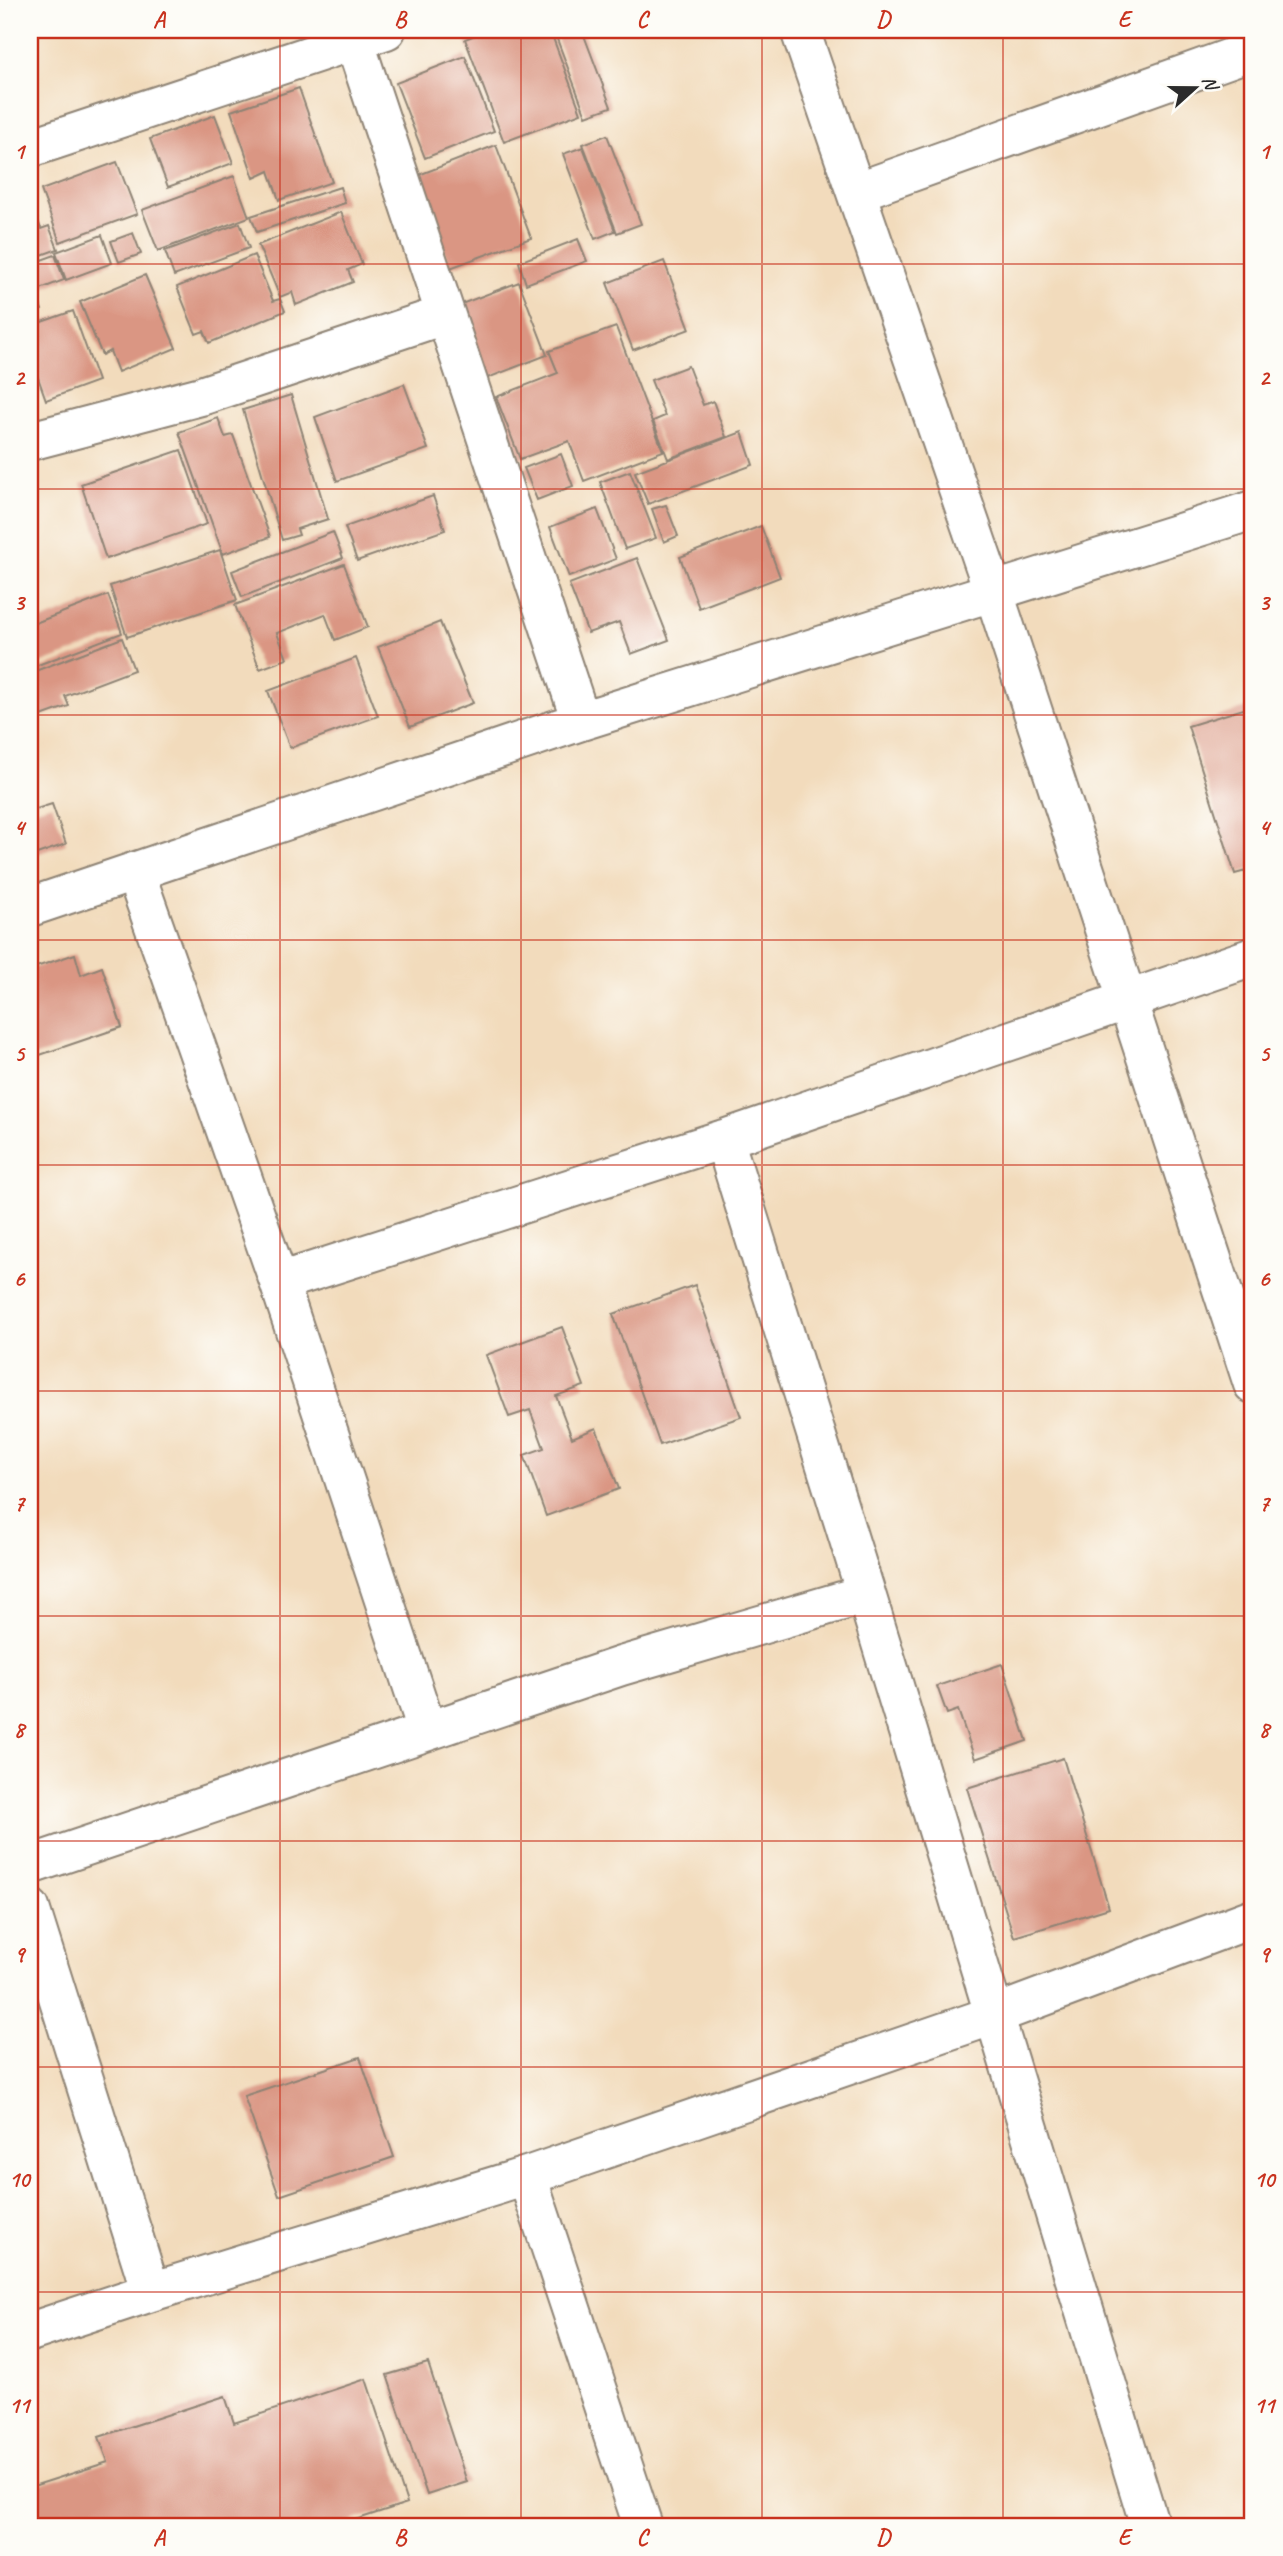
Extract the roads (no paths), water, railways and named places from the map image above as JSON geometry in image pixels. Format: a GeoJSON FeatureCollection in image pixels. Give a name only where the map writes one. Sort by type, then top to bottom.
{"type":"FeatureCollection","features":[{"type":"Feature","properties":{"kind":"street"},"geometry":{"type":"LineString","coordinates":[[800,30],[993,593],[1253,1384]]}},
{"type":"Feature","properties":{"kind":"street"},"geometry":{"type":"LineString","coordinates":[[30,148],[370,35],[444,314],[581,721]]}},
{"type":"Feature","properties":{"kind":"street"},"geometry":{"type":"LineString","coordinates":[[856,192],[1253,50]]}},
{"type":"Feature","properties":{"kind":"street"},"geometry":{"type":"LineString","coordinates":[[30,441],[201,396],[444,314]]}},
{"type":"Feature","properties":{"kind":"street"},"geometry":{"type":"LineString","coordinates":[[30,907],[581,721],[1253,510]]}},
{"type":"Feature","properties":{"kind":"street"},"geometry":{"type":"LineString","coordinates":[[135,872],[279,1282],[426,1730]]}},
{"type":"Feature","properties":{"kind":"street"},"geometry":{"type":"LineString","coordinates":[[279,1282],[724,1139],[1253,957]]}},
{"type":"Feature","properties":{"kind":"street"},"geometry":{"type":"LineString","coordinates":[[724,1139],[866,1594],[1150,2526]]}},
{"type":"Feature","properties":{"kind":"street"},"geometry":{"type":"LineString","coordinates":[[30,1865],[621,1666],[866,1594]]}},
{"type":"Feature","properties":{"kind":"street"},"geometry":{"type":"LineString","coordinates":[[30,1908],[152,2292]]}},
{"type":"Feature","properties":{"kind":"street"},"geometry":{"type":"LineString","coordinates":[[30,2332],[527,2176],[994,2015],[1253,1918]]}},
{"type":"Feature","properties":{"kind":"street"},"geometry":{"type":"LineString","coordinates":[[527,2176],[643,2526]]}}]}
